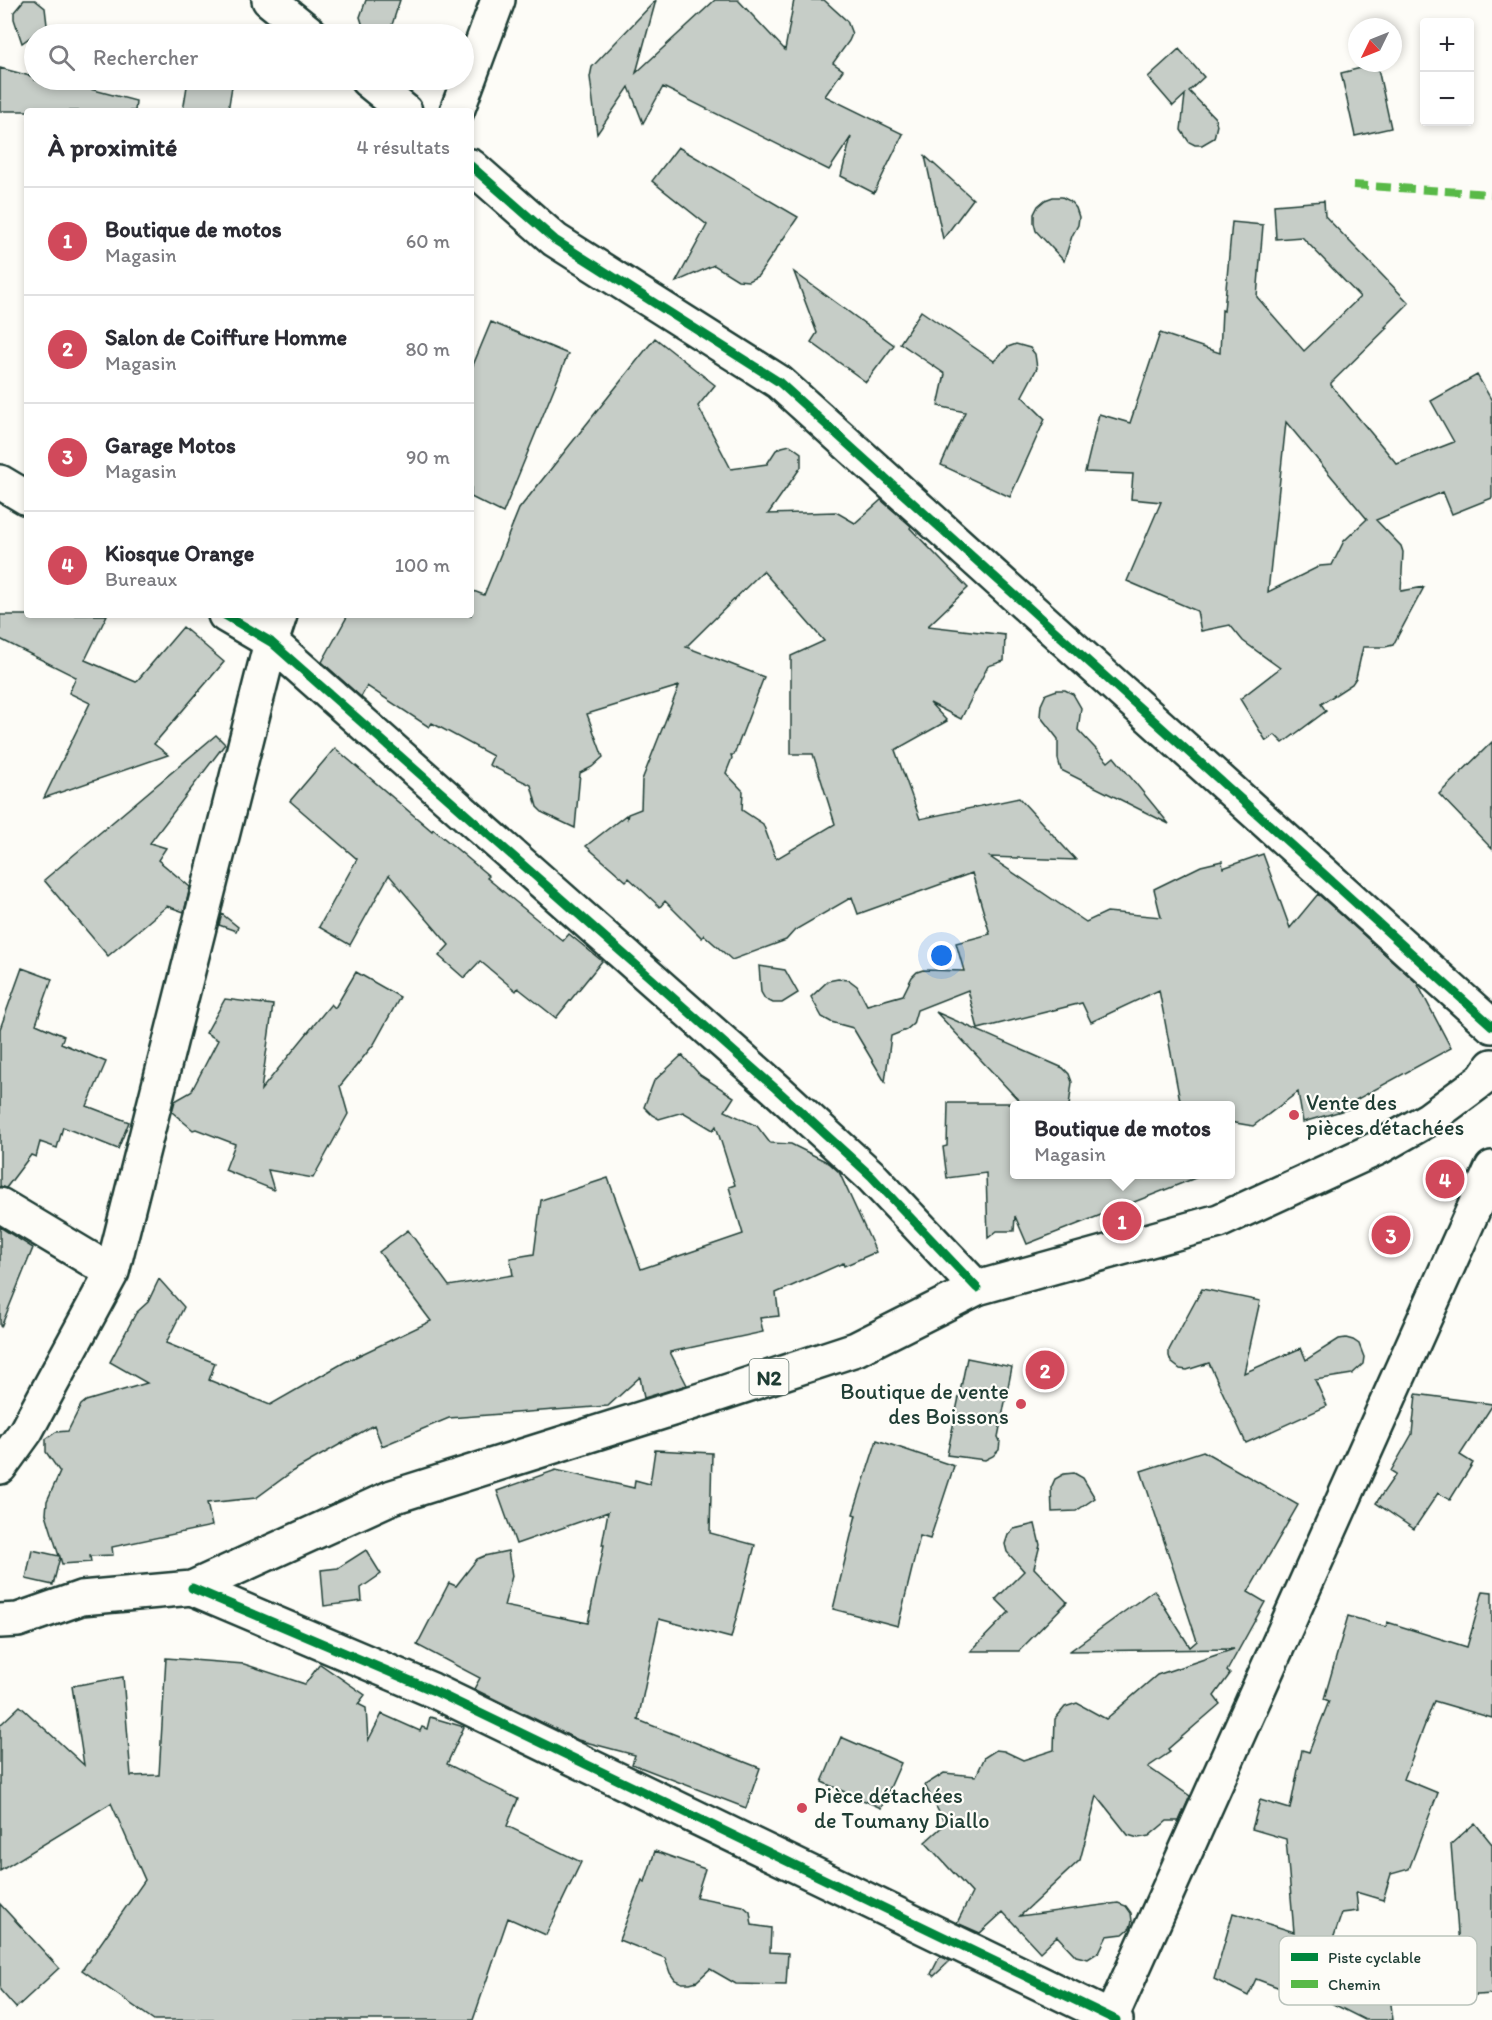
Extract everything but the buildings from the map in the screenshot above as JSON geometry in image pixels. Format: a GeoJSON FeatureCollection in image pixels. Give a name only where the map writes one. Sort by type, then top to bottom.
{"type":"FeatureCollection","features":[{"type":"Feature","properties":{"kind":"main road"},"geometry":{"type":"LineString","coordinates":[[269,0],[299,24]]}},
{"type":"Feature","properties":{"kind":"main road"},"geometry":{"type":"LineString","coordinates":[[474,65],[498,0]]}},
{"type":"Feature","properties":{"kind":"main road"},"geometry":{"type":"LineString","coordinates":[[379,90],[401,108]]}},
{"type":"Feature","properties":{"kind":"main road"},"geometry":{"type":"LineString","coordinates":[[458,108],[465,90]]}},
{"type":"Feature","properties":{"kind":"main road"},"geometry":{"type":"LineString","coordinates":[[474,169],[555,240],[780,382],[1492,1026]]}},
{"type":"Feature","properties":{"kind":"main road"},"geometry":{"type":"LineString","coordinates":[[0,482],[24,496]]}},
{"type":"Feature","properties":{"kind":"main road"},"geometry":{"type":"LineString","coordinates":[[237,618],[275,628],[872,1176],[977,1288]]}},
{"type":"Feature","properties":{"kind":"main road"},"geometry":{"type":"LineString","coordinates":[[0,1467],[26,1431],[112,1272],[275,628]]}},
{"type":"Feature","properties":{"kind":"main road","name":"N2"},"geometry":{"type":"LineString","coordinates":[[6,1629],[81,1598],[192,1588],[392,1497],[856,1349],[977,1288],[1220,1221],[1378,1148],[1429,1119],[1483,1079],[1492,1066]]}},
{"type":"Feature","properties":{"kind":"main road"},"geometry":{"type":"LineString","coordinates":[[192,1588],[432,1690],[1112,2019],[1492,1168]]}},
{"type":"Feature","properties":{"kind":"main road"},"geometry":{"type":"LineString","coordinates":[[0,1205],[112,1272]]}},
{"type":"Feature","properties":{"kind":"marked path"},"geometry":{"type":"LineString","coordinates":[[1353,185],[1492,194]]}},
{"type":"Feature","properties":{"kind":"cycle path"},"geometry":{"type":"LineString","coordinates":[[474,169],[555,240],[779,382],[1492,1026]]}},
{"type":"Feature","properties":{"kind":"cycle path"},"geometry":{"type":"LineString","coordinates":[[230,618],[271,642],[775,1088],[871,1176],[977,1288]]}},
{"type":"Feature","properties":{"kind":"cycle path"},"geometry":{"type":"LineString","coordinates":[[192,1588],[432,1690],[1116,2020]]}},
{"type":"Feature","properties":{"kind":"place","name":"Vente des pièces détachées"},"geometry":{"type":"Point","coordinates":[1294,1115]}},
{"type":"Feature","properties":{"kind":"place","name":"Kiosque Orange"},"geometry":{"type":"Point","coordinates":[1445,1179]}},
{"type":"Feature","properties":{"kind":"place","name":"Boutique de motos"},"geometry":{"type":"Point","coordinates":[1122,1221]}},
{"type":"Feature","properties":{"kind":"place","name":"Garage Motos"},"geometry":{"type":"Point","coordinates":[1391,1235]}},
{"type":"Feature","properties":{"kind":"place","name":"Salon de Coiffure Homme"},"geometry":{"type":"Point","coordinates":[1045,1370]}},
{"type":"Feature","properties":{"kind":"place","name":"Boutique de vente des Boissons"},"geometry":{"type":"Point","coordinates":[1021,1404]}},
{"type":"Feature","properties":{"kind":"place","name":"Pièce détachées de Toumany Diallo"},"geometry":{"type":"Point","coordinates":[802,1808]}}]}
